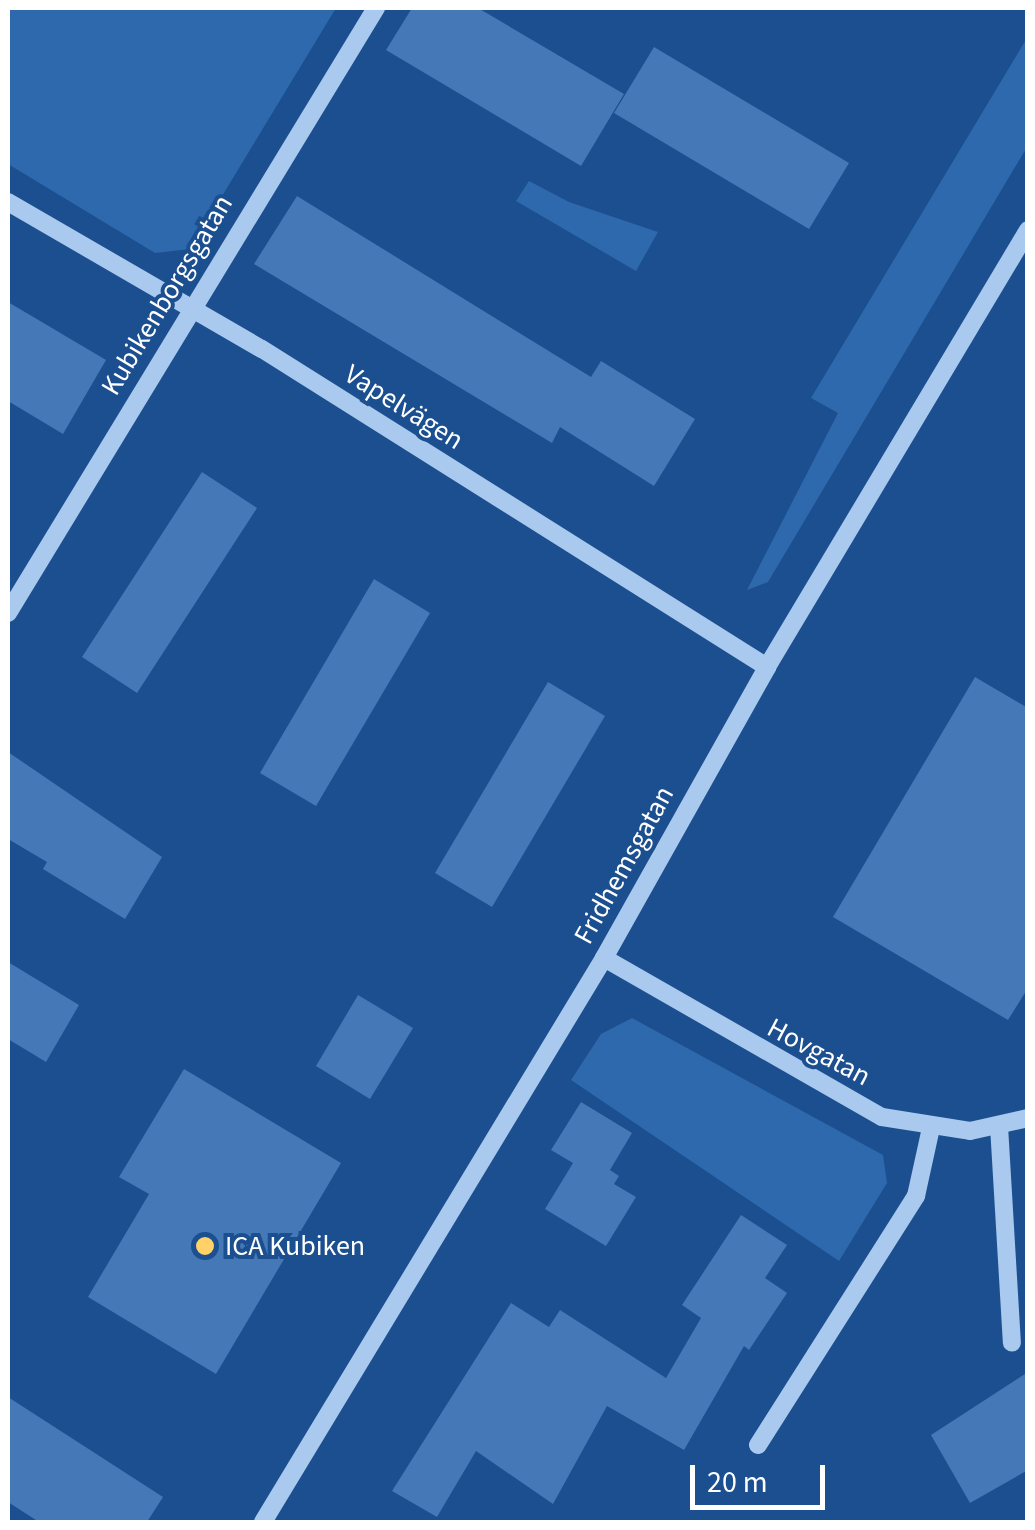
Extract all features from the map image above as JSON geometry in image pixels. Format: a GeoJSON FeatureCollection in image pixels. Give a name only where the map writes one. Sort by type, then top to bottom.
{"type":"FeatureCollection","features":[{"type":"Feature","properties":{"kind":"street","name":"Kubikenborgsgatan"},"geometry":{"type":"LineString","coordinates":[[8,613],[189,309],[376,8]]}},
{"type":"Feature","properties":{"kind":"street","name":"Vapelvägen"},"geometry":{"type":"LineString","coordinates":[[8,202],[189,309],[767,666]]}},
{"type":"Feature","properties":{"kind":"street","name":"Fridhemsgatan"},"geometry":{"type":"LineString","coordinates":[[262,1522],[604,958],[767,666],[1028,230]]}},
{"type":"Feature","properties":{"kind":"street","name":"Hovgatan"},"geometry":{"type":"LineString","coordinates":[[604,958],[788,1069],[882,1117],[931,1128],[999,1126],[1028,1118]]}},
{"type":"Feature","properties":{"kind":"street"},"geometry":{"type":"LineString","coordinates":[[999,1126],[1012,1343]]}},
{"type":"Feature","properties":{"kind":"street"},"geometry":{"type":"LineString","coordinates":[[758,1445],[916,1196],[931,1128]]}},
{"type":"Feature","properties":{"kind":"shaded area"},"geometry":{"type":"Polygon","coordinates":[[[8,8],[336,8],[190,249],[155,253],[8,164],[8,8]]]}},
{"type":"Feature","properties":{"kind":"shaded area"},"geometry":{"type":"Polygon","coordinates":[[[1027,38],[1027,147],[768,582],[747,590],[838,413],[811,398],[1027,38]]]}},
{"type":"Feature","properties":{"kind":"shaded area"},"geometry":{"type":"Polygon","coordinates":[[[529,181],[569,202],[658,232],[636,271],[516,201],[529,181]]]}},
{"type":"Feature","properties":{"kind":"shaded area"},"geometry":{"type":"Polygon","coordinates":[[[632,1018],[883,1155],[887,1183],[839,1261],[571,1080],[601,1034],[632,1018]]]}},
{"type":"Feature","properties":{"kind":"building"},"geometry":{"type":"Polygon","coordinates":[[[412,8],[478,8],[624,94],[581,166],[386,50],[412,8]]]}},
{"type":"Feature","properties":{"kind":"building"},"geometry":{"type":"Polygon","coordinates":[[[654,47],[849,163],[809,229],[614,113],[654,47]]]}},
{"type":"Feature","properties":{"kind":"building"},"geometry":{"type":"Polygon","coordinates":[[[297,196],[591,377],[601,361],[695,419],[654,486],[560,427],[552,443],[254,264],[297,196]]]}},
{"type":"Feature","properties":{"kind":"building"},"geometry":{"type":"Polygon","coordinates":[[[8,302],[106,360],[63,434],[8,401],[8,302]]]}},
{"type":"Feature","properties":{"kind":"building"},"geometry":{"type":"Polygon","coordinates":[[[202,472],[257,508],[137,693],[82,657],[202,472]]]}},
{"type":"Feature","properties":{"kind":"building"},"geometry":{"type":"Polygon","coordinates":[[[374,579],[430,613],[316,806],[260,773],[374,579]]]}},
{"type":"Feature","properties":{"kind":"building"},"geometry":{"type":"Polygon","coordinates":[[[975,677],[1028,708],[1028,988],[1008,1020],[833,917],[975,677]]]}},
{"type":"Feature","properties":{"kind":"building"},"geometry":{"type":"Polygon","coordinates":[[[548,682],[605,716],[492,907],[435,873],[548,682]]]}},
{"type":"Feature","properties":{"kind":"building"},"geometry":{"type":"Polygon","coordinates":[[[8,752],[162,857],[125,919],[43,869],[47,862],[8,839],[8,752]]]}},
{"type":"Feature","properties":{"kind":"building"},"geometry":{"type":"Polygon","coordinates":[[[8,962],[79,1005],[46,1062],[8,1039],[8,962]]]}},
{"type":"Feature","properties":{"kind":"building"},"geometry":{"type":"Polygon","coordinates":[[[358,995],[413,1028],[370,1099],[316,1066],[358,995]]]}},
{"type":"Feature","properties":{"kind":"building","name":"ICA Kubiken"},"geometry":{"type":"Polygon","coordinates":[[[184,1069],[341,1163],[216,1374],[88,1297],[149,1194],[119,1177],[184,1069]]]}},
{"type":"Feature","properties":{"kind":"building"},"geometry":{"type":"Polygon","coordinates":[[[581,1102],[632,1133],[610,1170],[619,1176],[614,1184],[636,1197],[606,1246],[545,1209],[573,1163],[551,1150],[581,1102]]]}},
{"type":"Feature","properties":{"kind":"building"},"geometry":{"type":"Polygon","coordinates":[[[741,1215],[787,1245],[765,1278],[787,1293],[749,1350],[744,1346],[684,1450],[607,1406],[553,1504],[476,1451],[437,1517],[392,1491],[511,1303],[549,1327],[560,1310],[666,1378],[701,1318],[682,1305],[741,1215]]]}},
{"type":"Feature","properties":{"kind":"building"},"geometry":{"type":"Polygon","coordinates":[[[1028,1372],[1028,1470],[970,1503],[931,1435],[1028,1372]]]}},
{"type":"Feature","properties":{"kind":"building"},"geometry":{"type":"Polygon","coordinates":[[[8,1397],[163,1497],[147,1522],[39,1522],[8,1502],[8,1397]]]}},
{"type":"Feature","properties":{"kind":"place","name":"ICA Kubiken"},"geometry":{"type":"Point","coordinates":[205,1246]}}]}
